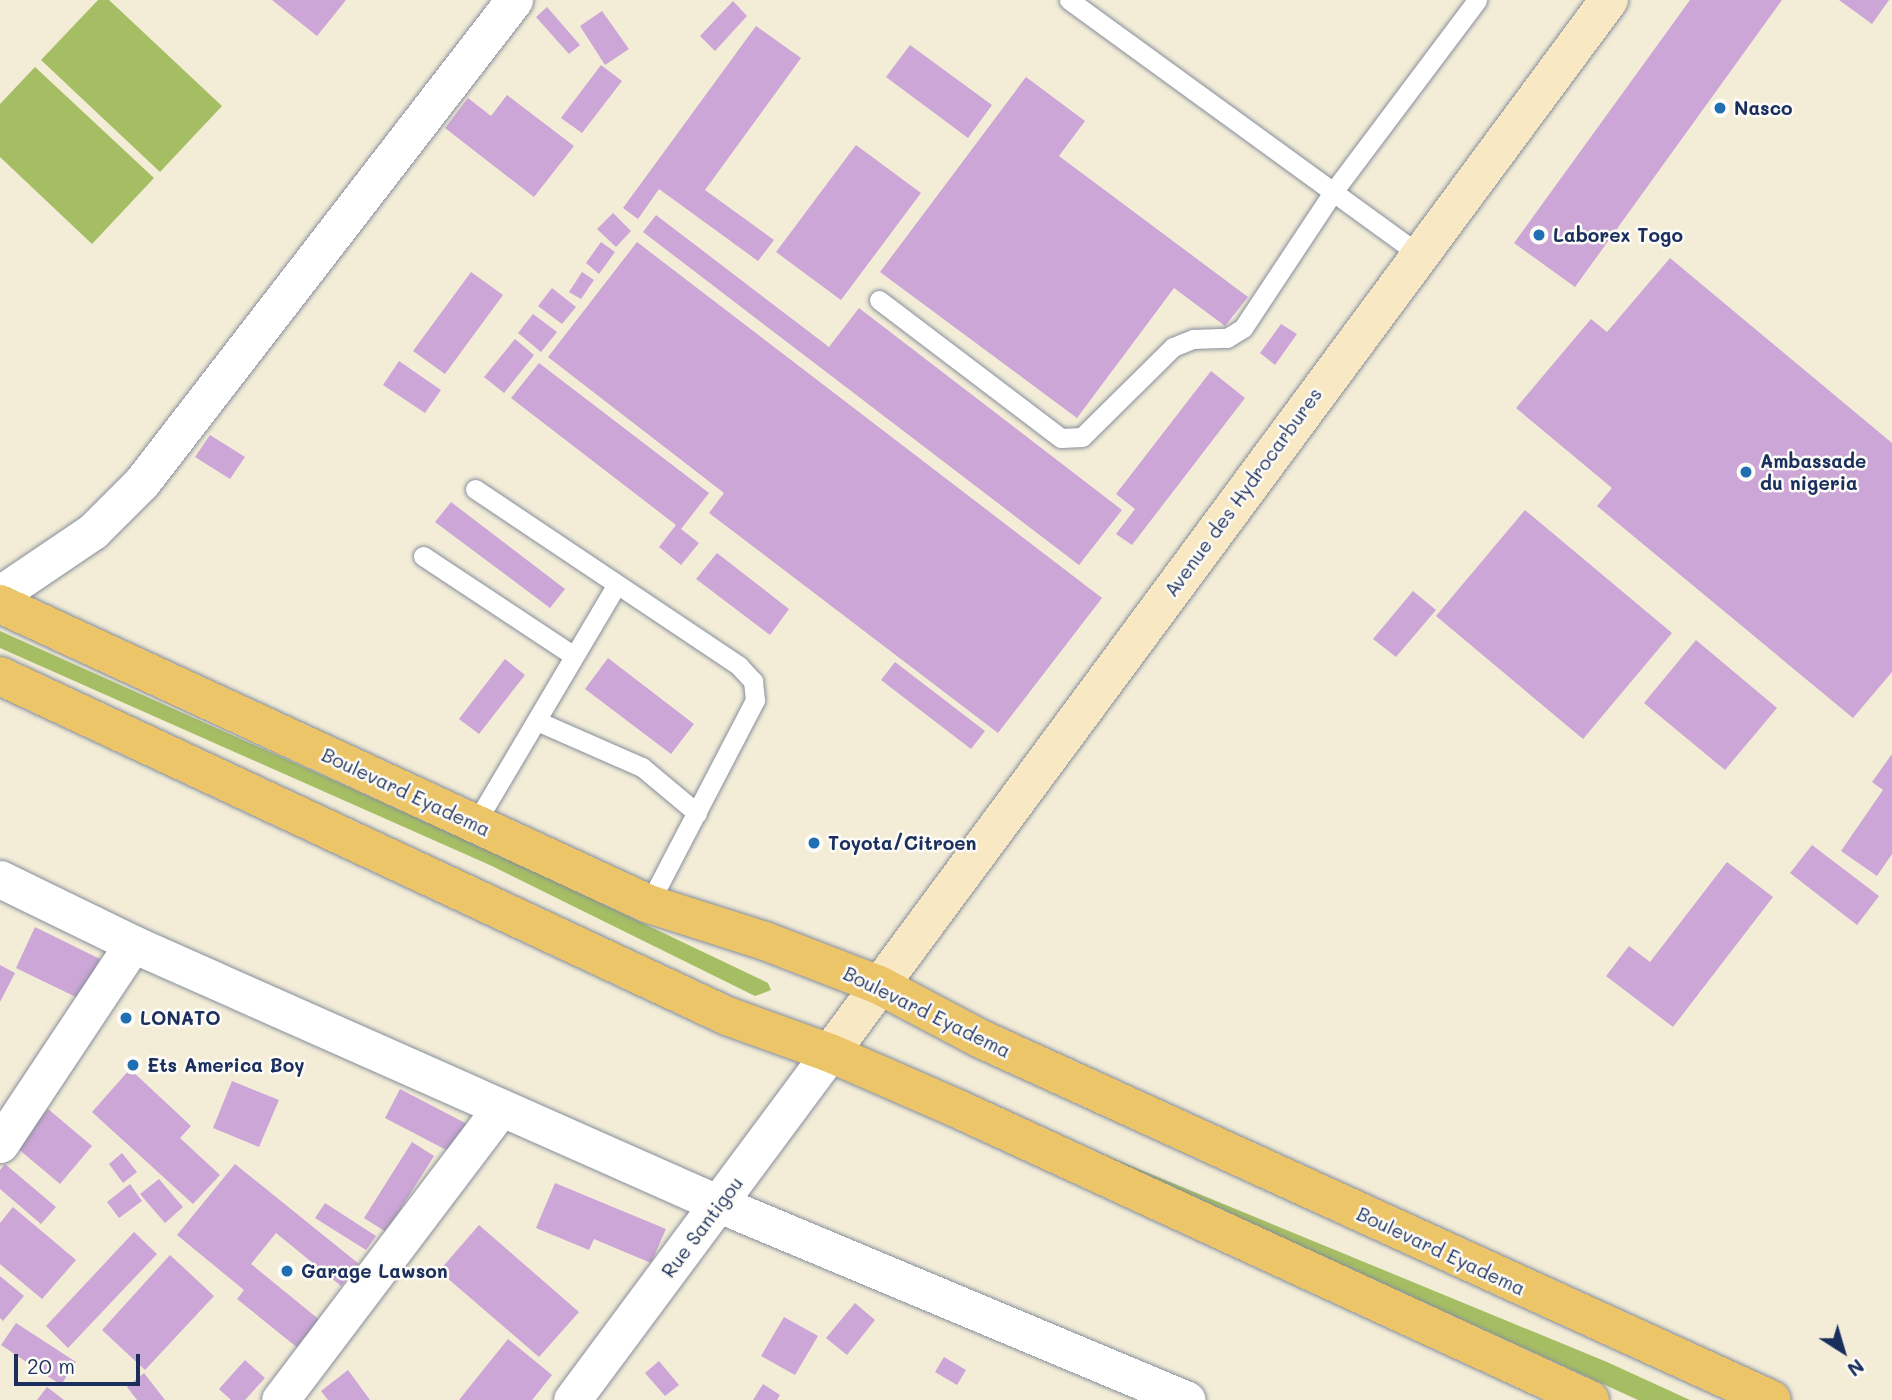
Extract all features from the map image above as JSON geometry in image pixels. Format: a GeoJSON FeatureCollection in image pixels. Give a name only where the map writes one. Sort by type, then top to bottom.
{"type":"FeatureCollection","features":[{"type":"Feature","properties":{"kind":"highway","name":"Boulevard Eyadema"},"geometry":{"type":"LineString","coordinates":[[0,604],[649,904],[765,941],[879,985],[981,1038],[1772,1400]]}},
{"type":"Feature","properties":{"kind":"highway"},"geometry":{"type":"LineString","coordinates":[[0,676],[727,1016],[831,1053],[1590,1400]]}},
{"type":"Feature","properties":{"kind":"main road","name":"Avenue des Hydrocarbures"},"geometry":{"type":"LineString","coordinates":[[831,1053],[1609,0]]}},
{"type":"Feature","properties":{"kind":"street"},"geometry":{"type":"LineString","coordinates":[[0,594],[93,531],[142,482],[514,0]]}},
{"type":"Feature","properties":{"kind":"street"},"geometry":{"type":"LineString","coordinates":[[0,879],[133,944],[719,1204],[1187,1400]]}},
{"type":"Feature","properties":{"kind":"street"},"geometry":{"type":"LineString","coordinates":[[0,1144],[133,944]]}},
{"type":"Feature","properties":{"kind":"street","name":"Rue Santigou"},"geometry":{"type":"LineString","coordinates":[[572,1400],[831,1053]]}},
{"type":"Feature","properties":{"kind":"street"},"geometry":{"type":"LineString","coordinates":[[280,1400],[501,1108]]}},
{"type":"Feature","properties":{"kind":"lane"},"geometry":{"type":"LineString","coordinates":[[1069,0],[1419,254]]}},
{"type":"Feature","properties":{"kind":"lane"},"geometry":{"type":"LineString","coordinates":[[879,300],[1061,438],[1082,437],[1173,347],[1193,339],[1227,338],[1243,328],[1333,192],[1477,0]]}},
{"type":"Feature","properties":{"kind":"lane"},"geometry":{"type":"LineString","coordinates":[[475,489],[615,587],[739,666],[753,681],[755,700],[649,904]]}},
{"type":"Feature","properties":{"kind":"lane"},"geometry":{"type":"LineString","coordinates":[[423,556],[574,656]]}},
{"type":"Feature","properties":{"kind":"lane"},"geometry":{"type":"LineString","coordinates":[[475,824],[615,587]]}},
{"type":"Feature","properties":{"kind":"lane"},"geometry":{"type":"LineString","coordinates":[[537,721],[642,767],[697,813]]}},
{"type":"Feature","properties":{"kind":"green space"},"geometry":{"type":"Polygon","coordinates":[[[98,0],[109,0],[222,106],[160,172],[41,60],[98,0]]]}},
{"type":"Feature","properties":{"kind":"green space"},"geometry":{"type":"Polygon","coordinates":[[[35,67],[154,178],[92,244],[0,157],[0,104],[35,67]]]}},
{"type":"Feature","properties":{"kind":"green space"},"geometry":{"type":"Polygon","coordinates":[[[0,631],[498,854],[768,983],[771,990],[755,996],[492,866],[0,648],[0,631]]]}},
{"type":"Feature","properties":{"kind":"green space"},"geometry":{"type":"Polygon","coordinates":[[[1068,1140],[1607,1362],[1690,1400],[1638,1400],[1068,1140]]]}},
{"type":"Feature","properties":{"kind":"building"},"geometry":{"type":"Polygon","coordinates":[[[272,0],[346,0],[317,36],[272,0]]]}},
{"type":"Feature","properties":{"kind":"building"},"geometry":{"type":"Polygon","coordinates":[[[1690,0],[1782,0],[1575,287],[1514,243],[1690,0]]]}},
{"type":"Feature","properties":{"kind":"building"},"geometry":{"type":"Polygon","coordinates":[[[1839,0],[1889,0],[1872,24],[1839,0]]]}},
{"type":"Feature","properties":{"kind":"building"},"geometry":{"type":"Polygon","coordinates":[[[733,1],[747,16],[715,51],[700,36],[733,1]]]}},
{"type":"Feature","properties":{"kind":"building"},"geometry":{"type":"Polygon","coordinates":[[[547,7],[580,45],[569,54],[536,17],[547,7]]]}},
{"type":"Feature","properties":{"kind":"building"},"geometry":{"type":"Polygon","coordinates":[[[602,11],[629,49],[605,65],[580,26],[602,11]]]}},
{"type":"Feature","properties":{"kind":"building"},"geometry":{"type":"Polygon","coordinates":[[[756,26],[801,58],[705,190],[774,240],[758,261],[659,189],[638,219],[623,208],[756,26]]]}},
{"type":"Feature","properties":{"kind":"building"},"geometry":{"type":"Polygon","coordinates":[[[910,45],[992,105],[968,138],[886,77],[910,45]]]}},
{"type":"Feature","properties":{"kind":"building"},"geometry":{"type":"Polygon","coordinates":[[[601,65],[622,81],[582,133],[561,118],[601,65]]]}},
{"type":"Feature","properties":{"kind":"building"},"geometry":{"type":"Polygon","coordinates":[[[1026,77],[1085,121],[1059,156],[1248,297],[1225,326],[1174,288],[1077,418],[880,272],[1026,77]]]}},
{"type":"Feature","properties":{"kind":"building"},"geometry":{"type":"Polygon","coordinates":[[[507,95],[574,146],[534,197],[445,128],[468,98],[491,116],[507,95]]]}},
{"type":"Feature","properties":{"kind":"building"},"geometry":{"type":"Polygon","coordinates":[[[856,145],[921,193],[841,300],[776,252],[856,145]]]}},
{"type":"Feature","properties":{"kind":"building"},"geometry":{"type":"Polygon","coordinates":[[[613,213],[631,231],[616,247],[597,229],[613,213]]]}},
{"type":"Feature","properties":{"kind":"building"},"geometry":{"type":"Polygon","coordinates":[[[656,215],[829,347],[859,308],[1122,510],[1079,565],[643,232],[656,215]]]}},
{"type":"Feature","properties":{"kind":"building"},"geometry":{"type":"Polygon","coordinates":[[[601,242],[615,252],[599,274],[586,263],[601,242]]]}},
{"type":"Feature","properties":{"kind":"building"},"geometry":{"type":"Polygon","coordinates":[[[637,242],[1102,598],[998,733],[709,513],[724,493],[548,357],[637,242]]]}},
{"type":"Feature","properties":{"kind":"building"},"geometry":{"type":"Polygon","coordinates":[[[1670,258],[1892,443],[1892,672],[1853,718],[1597,506],[1612,488],[1516,408],[1591,319],[1607,332],[1670,258]]]}},
{"type":"Feature","properties":{"kind":"building"},"geometry":{"type":"Polygon","coordinates":[[[471,272],[503,295],[445,374],[413,351],[471,272]]]}},
{"type":"Feature","properties":{"kind":"building"},"geometry":{"type":"Polygon","coordinates":[[[582,272],[594,280],[581,299],[569,292],[582,272]]]}},
{"type":"Feature","properties":{"kind":"building"},"geometry":{"type":"Polygon","coordinates":[[[552,288],[576,307],[562,324],[538,306],[552,288]]]}},
{"type":"Feature","properties":{"kind":"building"},"geometry":{"type":"Polygon","coordinates":[[[533,314],[557,332],[541,352],[518,333],[533,314]]]}},
{"type":"Feature","properties":{"kind":"building"},"geometry":{"type":"Polygon","coordinates":[[[1281,324],[1297,334],[1275,365],[1260,353],[1281,324]]]}},
{"type":"Feature","properties":{"kind":"building"},"geometry":{"type":"Polygon","coordinates":[[[515,339],[534,355],[504,393],[484,377],[515,339]]]}},
{"type":"Feature","properties":{"kind":"building"},"geometry":{"type":"Polygon","coordinates":[[[399,361],[441,390],[425,413],[383,385],[399,361]]]}},
{"type":"Feature","properties":{"kind":"building"},"geometry":{"type":"Polygon","coordinates":[[[539,363],[709,493],[681,529],[699,543],[681,565],[659,547],[676,525],[511,398],[539,363]]]}},
{"type":"Feature","properties":{"kind":"building"},"geometry":{"type":"Polygon","coordinates":[[[1211,371],[1245,398],[1132,545],[1116,534],[1135,509],[1116,494],[1211,371]]]}},
{"type":"Feature","properties":{"kind":"building"},"geometry":{"type":"Polygon","coordinates":[[[210,435],[245,457],[230,479],[195,457],[210,435]]]}},
{"type":"Feature","properties":{"kind":"building"},"geometry":{"type":"Polygon","coordinates":[[[451,502],[565,589],[550,608],[435,522],[451,502]]]}},
{"type":"Feature","properties":{"kind":"building"},"geometry":{"type":"Polygon","coordinates":[[[1525,510],[1672,633],[1583,739],[1436,616],[1525,510]]]}},
{"type":"Feature","properties":{"kind":"building"},"geometry":{"type":"Polygon","coordinates":[[[717,553],[789,609],[770,635],[696,579],[717,553]]]}},
{"type":"Feature","properties":{"kind":"building"},"geometry":{"type":"Polygon","coordinates":[[[1413,591],[1436,610],[1396,657],[1373,639],[1413,591]]]}},
{"type":"Feature","properties":{"kind":"building"},"geometry":{"type":"Polygon","coordinates":[[[1696,640],[1777,708],[1725,770],[1644,703],[1696,640]]]}},
{"type":"Feature","properties":{"kind":"building"},"geometry":{"type":"Polygon","coordinates":[[[608,658],[694,724],[671,754],[585,689],[608,658]]]}},
{"type":"Feature","properties":{"kind":"building"},"geometry":{"type":"Polygon","coordinates":[[[505,659],[525,675],[479,734],[459,719],[505,659]]]}},
{"type":"Feature","properties":{"kind":"building"},"geometry":{"type":"Polygon","coordinates":[[[895,662],[985,731],[971,749],[881,680],[895,662]]]}},
{"type":"Feature","properties":{"kind":"building"},"geometry":{"type":"Polygon","coordinates":[[[1892,754],[1892,854],[1877,876],[1841,851],[1883,790],[1872,782],[1892,754]]]}},
{"type":"Feature","properties":{"kind":"building"},"geometry":{"type":"Polygon","coordinates":[[[1812,845],[1879,896],[1857,925],[1790,873],[1812,845]]]}},
{"type":"Feature","properties":{"kind":"building"},"geometry":{"type":"Polygon","coordinates":[[[1727,862],[1773,897],[1673,1027],[1606,976],[1629,946],[1650,962],[1727,862]]]}},
{"type":"Feature","properties":{"kind":"building"},"geometry":{"type":"Polygon","coordinates":[[[35,927],[100,959],[80,999],[16,968],[35,927]]]}},
{"type":"Feature","properties":{"kind":"building"},"geometry":{"type":"Polygon","coordinates":[[[0,965],[15,973],[0,1002],[0,965]]]}},
{"type":"Feature","properties":{"kind":"building"},"geometry":{"type":"Polygon","coordinates":[[[130,1069],[191,1126],[180,1138],[220,1175],[193,1204],[92,1112],[130,1069]]]}},
{"type":"Feature","properties":{"kind":"building"},"geometry":{"type":"Polygon","coordinates":[[[232,1081],[279,1100],[259,1147],[213,1128],[232,1081]]]}},
{"type":"Feature","properties":{"kind":"building"},"geometry":{"type":"Polygon","coordinates":[[[400,1089],[469,1125],[454,1154],[385,1118],[400,1089]]]}},
{"type":"Feature","properties":{"kind":"building"},"geometry":{"type":"Polygon","coordinates":[[[48,1109],[92,1146],[60,1184],[16,1147],[48,1109]]]}},
{"type":"Feature","properties":{"kind":"building"},"geometry":{"type":"Polygon","coordinates":[[[412,1142],[434,1156],[386,1232],[364,1218],[412,1142]]]}},
{"type":"Feature","properties":{"kind":"building"},"geometry":{"type":"Polygon","coordinates":[[[122,1153],[137,1172],[123,1183],[109,1164],[122,1153]]]}},
{"type":"Feature","properties":{"kind":"building"},"geometry":{"type":"Polygon","coordinates":[[[5,1164],[56,1207],[41,1224],[0,1189],[0,1170],[5,1164]]]}},
{"type":"Feature","properties":{"kind":"building"},"geometry":{"type":"Polygon","coordinates":[[[235,1164],[359,1264],[341,1286],[276,1233],[251,1264],[327,1326],[304,1353],[237,1299],[244,1290],[177,1235],[235,1164]]]}},
{"type":"Feature","properties":{"kind":"building"},"geometry":{"type":"Polygon","coordinates":[[[159,1179],[183,1207],[165,1223],[140,1194],[159,1179]]]}},
{"type":"Feature","properties":{"kind":"building"},"geometry":{"type":"Polygon","coordinates":[[[555,1183],[666,1229],[651,1263],[594,1239],[589,1250],[536,1228],[555,1183]]]}},
{"type":"Feature","properties":{"kind":"building"},"geometry":{"type":"Polygon","coordinates":[[[130,1184],[142,1201],[119,1218],[107,1202],[130,1184]]]}},
{"type":"Feature","properties":{"kind":"building"},"geometry":{"type":"Polygon","coordinates":[[[325,1203],[376,1236],[366,1250],[315,1218],[325,1203]]]}},
{"type":"Feature","properties":{"kind":"building"},"geometry":{"type":"Polygon","coordinates":[[[13,1207],[76,1260],[42,1299],[0,1264],[0,1223],[13,1207]]]}},
{"type":"Feature","properties":{"kind":"building"},"geometry":{"type":"Polygon","coordinates":[[[479,1225],[579,1312],[539,1357],[439,1271],[479,1225]]]}},
{"type":"Feature","properties":{"kind":"building"},"geometry":{"type":"Polygon","coordinates":[[[134,1232],[157,1254],[68,1348],[46,1326],[134,1232]]]}},
{"type":"Feature","properties":{"kind":"building"},"geometry":{"type":"Polygon","coordinates":[[[170,1255],[214,1296],[145,1370],[102,1330],[170,1255]]]}},
{"type":"Feature","properties":{"kind":"building"},"geometry":{"type":"Polygon","coordinates":[[[0,1276],[24,1296],[3,1321],[0,1318],[0,1276]]]}},
{"type":"Feature","properties":{"kind":"building"},"geometry":{"type":"Polygon","coordinates":[[[855,1303],[875,1320],[847,1355],[826,1338],[855,1303]]]}},
{"type":"Feature","properties":{"kind":"building"},"geometry":{"type":"Polygon","coordinates":[[[784,1317],[818,1336],[795,1375],[761,1356],[784,1317]]]}},
{"type":"Feature","properties":{"kind":"building"},"geometry":{"type":"Polygon","coordinates":[[[16,1323],[76,1362],[61,1385],[1,1345],[16,1323]]]}},
{"type":"Feature","properties":{"kind":"building"},"geometry":{"type":"Polygon","coordinates":[[[508,1339],[552,1375],[532,1400],[459,1400],[508,1339]]]}},
{"type":"Feature","properties":{"kind":"building"},"geometry":{"type":"Polygon","coordinates":[[[944,1357],[966,1370],[957,1385],[935,1372],[944,1357]]]}},
{"type":"Feature","properties":{"kind":"building"},"geometry":{"type":"Polygon","coordinates":[[[245,1360],[265,1378],[245,1400],[231,1400],[219,1389],[245,1360]]]}},
{"type":"Feature","properties":{"kind":"building"},"geometry":{"type":"Polygon","coordinates":[[[659,1361],[679,1385],[665,1396],[645,1373],[659,1361]]]}},
{"type":"Feature","properties":{"kind":"building"},"geometry":{"type":"Polygon","coordinates":[[[348,1370],[370,1400],[328,1400],[321,1391],[348,1370]]]}},
{"type":"Feature","properties":{"kind":"building"},"geometry":{"type":"Polygon","coordinates":[[[144,1373],[165,1400],[137,1400],[127,1387],[144,1373]]]}},
{"type":"Feature","properties":{"kind":"building"},"geometry":{"type":"Polygon","coordinates":[[[763,1384],[780,1395],[777,1400],[753,1400],[763,1384]]]}},
{"type":"Feature","properties":{"kind":"building"},"geometry":{"type":"Polygon","coordinates":[[[47,1387],[64,1400],[37,1400],[47,1387]]]}},
{"type":"Feature","properties":{"kind":"place","name":"Nasco"},"geometry":{"type":"Point","coordinates":[1720,108]}},
{"type":"Feature","properties":{"kind":"place","name":"Laborex Togo"},"geometry":{"type":"Point","coordinates":[1539,235]}},
{"type":"Feature","properties":{"kind":"place","name":"Ambassade du nigeria"},"geometry":{"type":"Point","coordinates":[1746,472]}},
{"type":"Feature","properties":{"kind":"place","name":"Toyota/Citroen"},"geometry":{"type":"Point","coordinates":[814,843]}},
{"type":"Feature","properties":{"kind":"place","name":"LONATO"},"geometry":{"type":"Point","coordinates":[126,1018]}},
{"type":"Feature","properties":{"kind":"place","name":"Ets America Boy"},"geometry":{"type":"Point","coordinates":[133,1065]}},
{"type":"Feature","properties":{"kind":"place","name":"Garage Lawson"},"geometry":{"type":"Point","coordinates":[287,1271]}}]}
